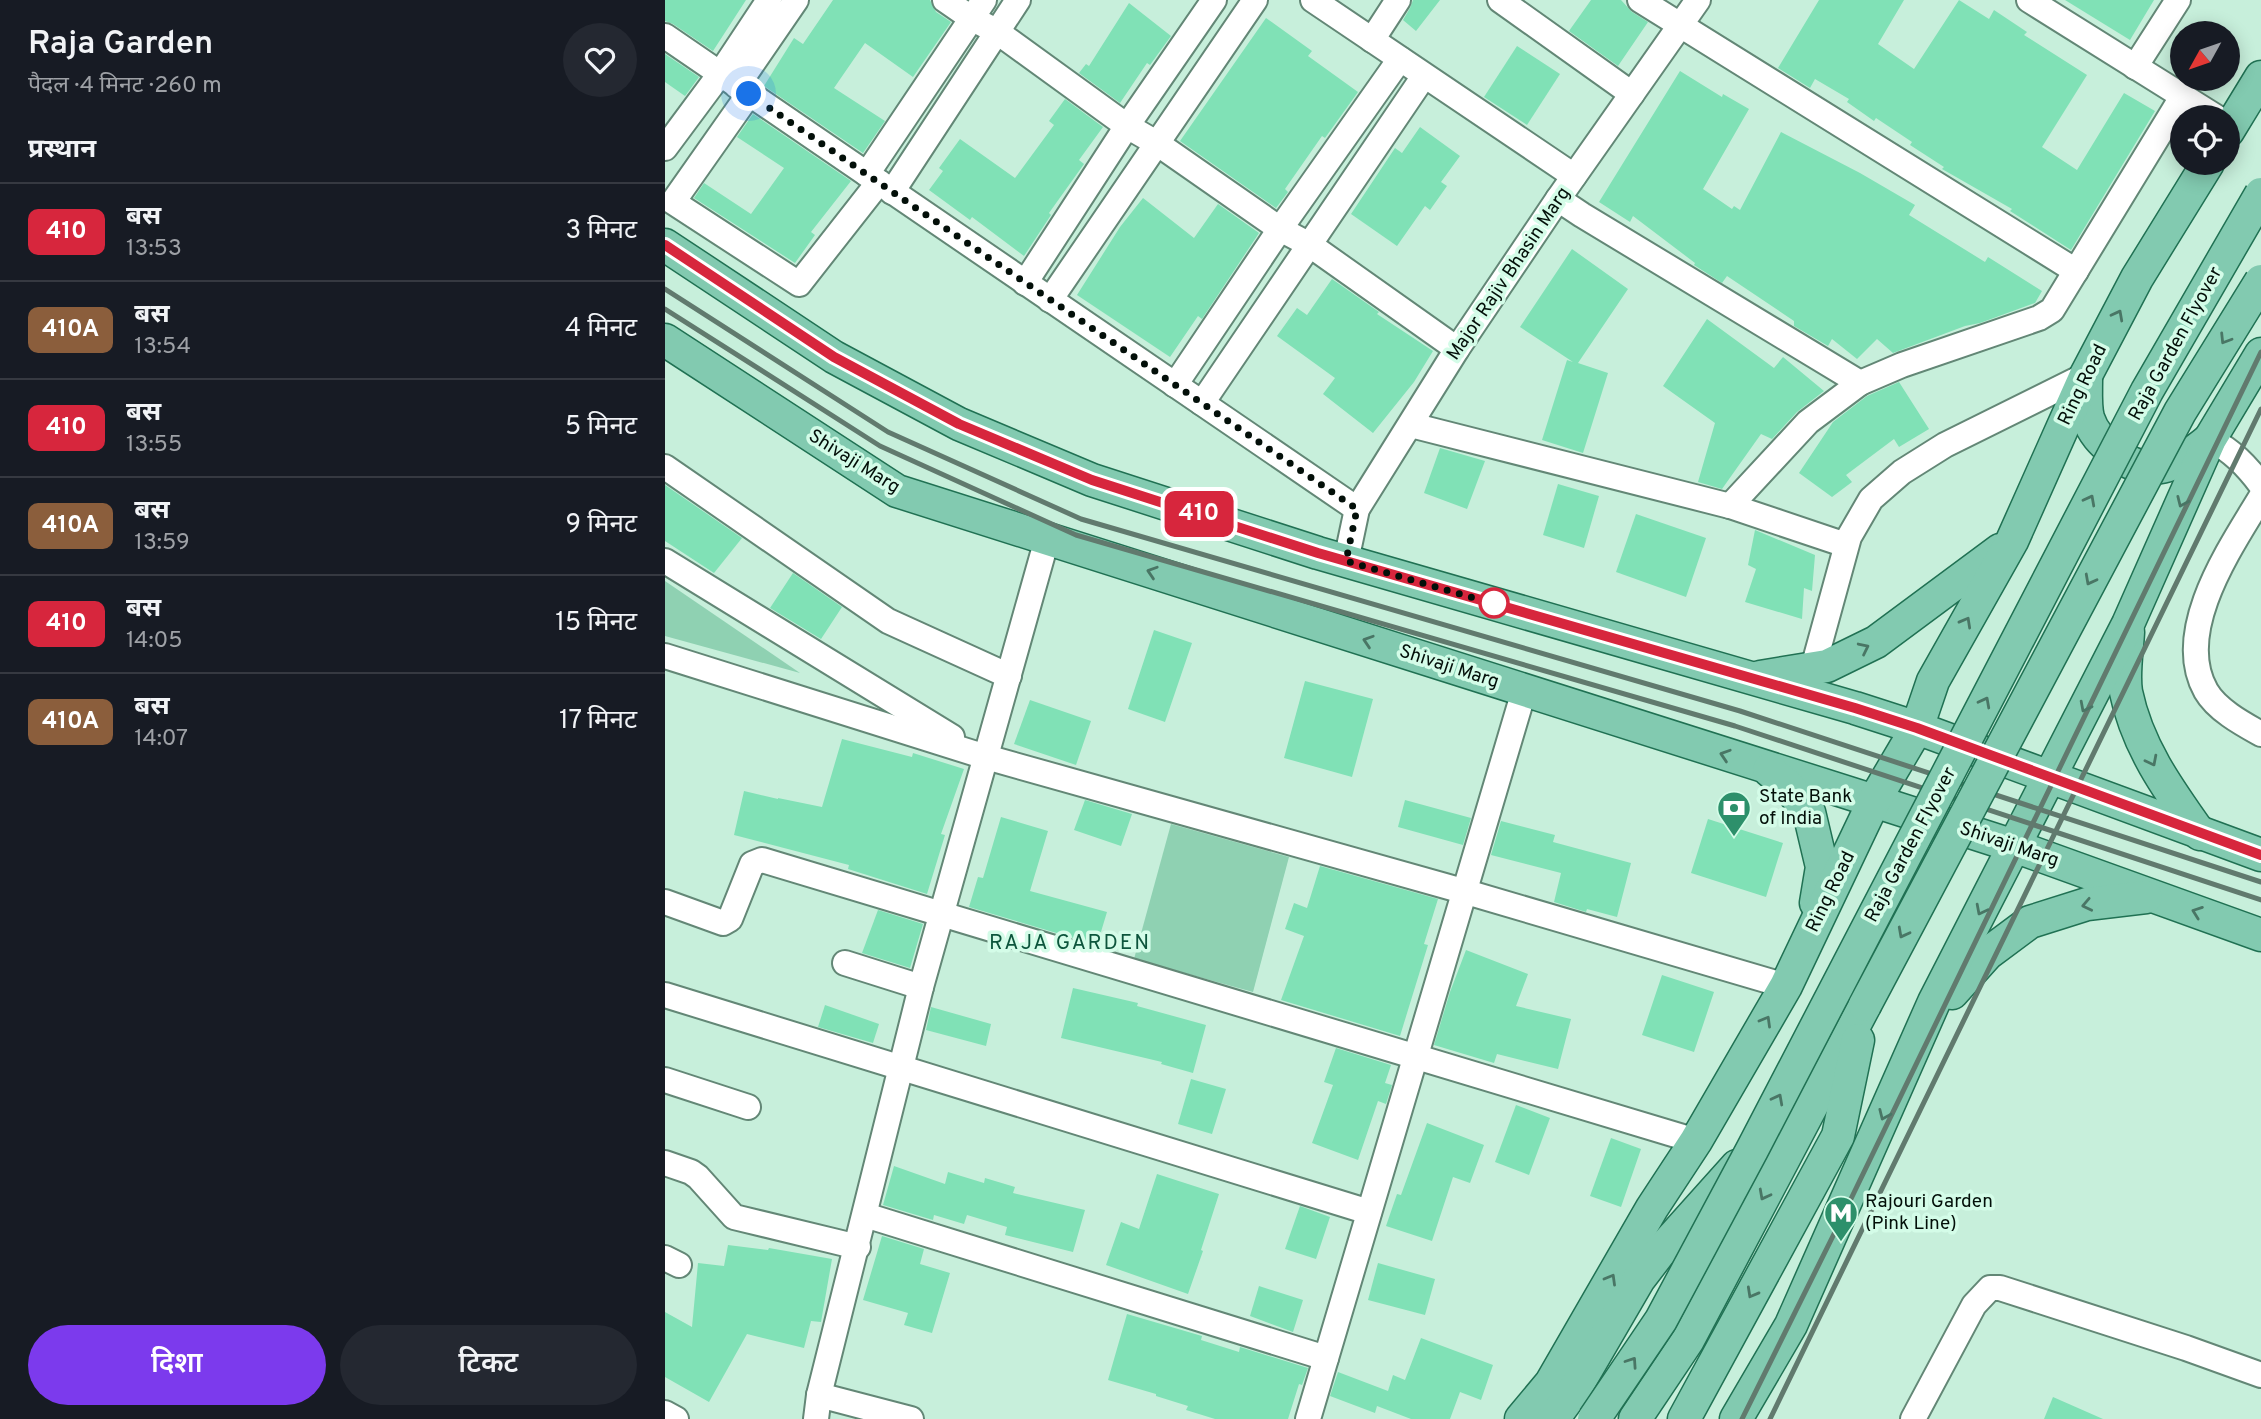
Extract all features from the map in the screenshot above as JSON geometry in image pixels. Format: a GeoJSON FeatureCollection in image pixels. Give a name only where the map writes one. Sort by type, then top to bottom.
{"type":"FeatureCollection","features":[{"type":"Feature","properties":{"kind":"main road"},"geometry":{"type":"LineString","coordinates":[[2240,105],[2261,77]]}},
{"type":"Feature","properties":{"kind":"main road","name":"Ring Road"},"geometry":{"type":"LineString","coordinates":[[1521,1419],[1551,1382],[1786,986],[1874,801],[1917,728],[1933,681],[2012,541],[2085,375],[2137,278],[2201,175]]}},
{"type":"Feature","properties":{"kind":"main road","name":"Raja Garden Flyover"},"geometry":{"type":"LineString","coordinates":[[1594,1419],[1661,1320],[2147,391],[2261,194]]}},
{"type":"Feature","properties":{"kind":"main road"},"geometry":{"type":"LineString","coordinates":[[665,245],[834,357],[959,424],[1092,480],[1346,561],[1917,728],[2261,855]]}},
{"type":"Feature","properties":{"kind":"main road","name":"Raja Garden Flyover"},"geometry":{"type":"LineString","coordinates":[[1635,1419],[1688,1340],[2180,412],[2261,281]]}},
{"type":"Feature","properties":{"kind":"main road","name":"Shivaji Marg"},"geometry":{"type":"LineString","coordinates":[[665,340],[897,491],[2014,846],[2261,935]]}},
{"type":"Feature","properties":{"kind":"main road"},"geometry":{"type":"LineString","coordinates":[[1736,1419],[1791,1325],[1924,1026],[2048,777],[2128,624],[2210,439],[2261,354]]}},
{"type":"Feature","properties":{"kind":"main road"},"geometry":{"type":"LineString","coordinates":[[2085,375],[2087,416],[2098,439],[2123,459],[2139,467],[2165,468],[2190,456],[2210,439]]}},
{"type":"Feature","properties":{"kind":"main road"},"geometry":{"type":"LineString","coordinates":[[1752,678],[1827,666],[1876,642],[2012,541]]}},
{"type":"Feature","properties":{"kind":"main road"},"geometry":{"type":"LineString","coordinates":[[2128,624],[2126,689],[2139,735],[2162,781],[2200,834]]}},
{"type":"Feature","properties":{"kind":"main road"},"geometry":{"type":"LineString","coordinates":[[1765,768],[1788,786],[1809,812],[1822,867],[1811,933]]}},
{"type":"Feature","properties":{"kind":"main road"},"geometry":{"type":"LineString","coordinates":[[1924,1026],[1987,954],[2030,922],[2087,904],[2154,897]]}},
{"type":"Feature","properties":{"kind":"main road"},"geometry":{"type":"LineString","coordinates":[[1684,1419],[1838,1136],[1865,1005]]}},
{"type":"Feature","properties":{"kind":"main road"},"geometry":{"type":"LineString","coordinates":[[1553,1419],[1574,1389],[1639,1279],[1752,1150]]}},
{"type":"Feature","properties":{"kind":"street"},"geometry":{"type":"LineString","coordinates":[[665,148],[735,84],[769,0]]}},
{"type":"Feature","properties":{"kind":"street"},"geometry":{"type":"LineString","coordinates":[[796,0],[735,84],[669,199],[799,284],[1019,0]]}},
{"type":"Feature","properties":{"kind":"street"},"geometry":{"type":"LineString","coordinates":[[945,0],[978,9],[996,31],[1127,126],[1158,144],[1280,229],[1310,245],[1457,349]]}},
{"type":"Feature","properties":{"kind":"street"},"geometry":{"type":"LineString","coordinates":[[1025,283],[1127,126],[1214,0]]}},
{"type":"Feature","properties":{"kind":"street"},"geometry":{"type":"LineString","coordinates":[[1050,300],[1255,0]]}},
{"type":"Feature","properties":{"kind":"street"},"geometry":{"type":"LineString","coordinates":[[1313,0],[1574,176]]}},
{"type":"Feature","properties":{"kind":"street"},"geometry":{"type":"LineString","coordinates":[[1372,40],[1398,0]]}},
{"type":"Feature","properties":{"kind":"street"},"geometry":{"type":"LineString","coordinates":[[1500,0],[1632,94]]}},
{"type":"Feature","properties":{"kind":"street"},"geometry":{"type":"LineString","coordinates":[[1640,0],[2076,271]]}},
{"type":"Feature","properties":{"kind":"street","name":"Major Rajiv Bhasin Marg"},"geometry":{"type":"LineString","coordinates":[[1346,561],[1357,509],[1457,349],[1558,199],[1698,0]]}},
{"type":"Feature","properties":{"kind":"street"},"geometry":{"type":"LineString","coordinates":[[2029,0],[2194,105]]}},
{"type":"Feature","properties":{"kind":"street"},"geometry":{"type":"LineString","coordinates":[[2135,67],[2178,0]]}},
{"type":"Feature","properties":{"kind":"street"},"geometry":{"type":"LineString","coordinates":[[879,182],[978,9]]}},
{"type":"Feature","properties":{"kind":"street"},"geometry":{"type":"LineString","coordinates":[[665,36],[1357,509]]}},
{"type":"Feature","properties":{"kind":"street"},"geometry":{"type":"LineString","coordinates":[[1175,385],[1280,229],[1400,59]]}},
{"type":"Feature","properties":{"kind":"street"},"geometry":{"type":"LineString","coordinates":[[1202,403],[1425,76]]}},
{"type":"Feature","properties":{"kind":"street"},"geometry":{"type":"LineString","coordinates":[[1730,506],[1808,422],[1860,383],[1902,365],[2039,318],[2057,305],[2182,97]]}},
{"type":"Feature","properties":{"kind":"street"},"geometry":{"type":"LineString","coordinates":[[1558,199],[1860,383]]}},
{"type":"Feature","properties":{"kind":"street"},"geometry":{"type":"LineString","coordinates":[[1813,668],[1846,545],[1871,499],[1902,472],[1945,445],[2085,375]]}},
{"type":"Feature","properties":{"kind":"street"},"geometry":{"type":"LineString","coordinates":[[1411,425],[1730,506],[1846,545]]}},
{"type":"Feature","properties":{"kind":"street"},"geometry":{"type":"LineString","coordinates":[[2210,439],[2243,461],[2261,485]]}},
{"type":"Feature","properties":{"kind":"street"},"geometry":{"type":"LineString","coordinates":[[665,467],[888,621],[1009,676]]}},
{"type":"Feature","properties":{"kind":"street"},"geometry":{"type":"LineString","coordinates":[[2261,497],[2209,588],[2198,632],[2196,661],[2207,692],[2235,720],[2261,734]]}},
{"type":"Feature","properties":{"kind":"street"},"geometry":{"type":"LineString","coordinates":[[911,1419],[817,1407],[921,986],[1047,539]]}},
{"type":"Feature","properties":{"kind":"street"},"geometry":{"type":"LineString","coordinates":[[665,561],[986,757]]}},
{"type":"Feature","properties":{"kind":"street"},"geometry":{"type":"LineString","coordinates":[[665,656],[986,757],[1463,891],[1786,986]]}},
{"type":"Feature","properties":{"kind":"street"},"geometry":{"type":"LineString","coordinates":[[1308,1419],[1524,691]]}},
{"type":"Feature","properties":{"kind":"street"},"geometry":{"type":"LineString","coordinates":[[665,902],[723,923],[730,919],[753,864],[762,860],[1696,1141]]}},
{"type":"Feature","properties":{"kind":"street"},"geometry":{"type":"LineString","coordinates":[[845,963],[921,986]]}},
{"type":"Feature","properties":{"kind":"street"},"geometry":{"type":"LineString","coordinates":[[665,995],[1369,1212]]}},
{"type":"Feature","properties":{"kind":"street"},"geometry":{"type":"LineString","coordinates":[[665,1080],[748,1107]]}},
{"type":"Feature","properties":{"kind":"street"},"geometry":{"type":"LineString","coordinates":[[665,1163],[698,1177],[734,1217],[858,1247]]}},
{"type":"Feature","properties":{"kind":"street"},"geometry":{"type":"LineString","coordinates":[[865,1215],[1326,1358]]}},
{"type":"Feature","properties":{"kind":"street"},"geometry":{"type":"LineString","coordinates":[[1913,1419],[1974,1305],[1990,1288],[2000,1288],[2261,1375]]}},
{"type":"Feature","properties":{"kind":"street"},"geometry":{"type":"LineString","coordinates":[[665,1413],[676,1419]]}},
{"type":"Feature","properties":{"kind":"green space"},"geometry":{"type":"Polygon","coordinates":[[[665,581],[800,673],[665,636],[665,581]]]}},
{"type":"Feature","properties":{"kind":"green space"},"geometry":{"type":"Polygon","coordinates":[[[1171,824],[1289,857],[1253,992],[1134,959],[1171,824]]]}},
{"type":"Feature","properties":{"kind":"building"},"geometry":{"type":"Polygon","coordinates":[[[665,0],[746,0],[713,51],[665,21],[665,0]]]}},
{"type":"Feature","properties":{"kind":"building"},"geometry":{"type":"Polygon","coordinates":[[[833,0],[930,0],[936,12],[951,22],[913,77],[865,43],[834,88],[885,121],[863,153],[764,86],[794,38],[803,44],[833,0]]]}},
{"type":"Feature","properties":{"kind":"building"},"geometry":{"type":"Polygon","coordinates":[[[1413,0],[1440,0],[1416,31],[1403,20],[1413,0]]]}},
{"type":"Feature","properties":{"kind":"building"},"geometry":{"type":"Polygon","coordinates":[[[1591,0],[1621,0],[1632,12],[1648,22],[1618,66],[1569,31],[1591,0]]]}},
{"type":"Feature","properties":{"kind":"building"},"geometry":{"type":"Polygon","coordinates":[[[1819,0],[1904,0],[1878,44],[1914,69],[1959,0],[1989,19],[1994,10],[2027,32],[2024,35],[2087,75],[2042,147],[2077,170],[2124,93],[2155,111],[2071,250],[2010,211],[2012,209],[1942,169],[1944,167],[1910,145],[1912,142],[1847,102],[1849,99],[1815,79],[1810,88],[1778,68],[1819,0]]]}},
{"type":"Feature","properties":{"kind":"building"},"geometry":{"type":"Polygon","coordinates":[[[2065,0],[2154,0],[2130,40],[2065,0]]]}},
{"type":"Feature","properties":{"kind":"building"},"geometry":{"type":"Polygon","coordinates":[[[1129,3],[1171,36],[1150,65],[1147,63],[1120,103],[1079,73],[1086,64],[1089,66],[1129,3]]]}},
{"type":"Feature","properties":{"kind":"building"},"geometry":{"type":"Polygon","coordinates":[[[1266,18],[1312,51],[1308,56],[1358,92],[1325,138],[1322,136],[1285,189],[1288,192],[1276,208],[1180,141],[1266,18]]]}},
{"type":"Feature","properties":{"kind":"building"},"geometry":{"type":"Polygon","coordinates":[[[1517,46],[1560,74],[1527,125],[1484,97],[1517,46]]]}},
{"type":"Feature","properties":{"kind":"building"},"geometry":{"type":"Polygon","coordinates":[[[665,54],[699,77],[685,96],[665,82],[665,54]]]}},
{"type":"Feature","properties":{"kind":"building"},"geometry":{"type":"Polygon","coordinates":[[[1680,71],[1722,97],[1723,94],[1749,109],[1703,189],[1732,209],[1734,206],[1740,210],[1781,132],[1915,205],[1909,215],[1985,262],[1988,257],[2042,291],[2035,303],[1893,353],[1877,339],[1857,359],[1832,339],[1828,346],[1794,326],[1794,321],[1727,276],[1722,283],[1694,265],[1695,263],[1633,216],[1630,222],[1599,202],[1680,71]]]}},
{"type":"Feature","properties":{"kind":"building"},"geometry":{"type":"Polygon","coordinates":[[[1065,99],[1103,127],[1079,160],[1084,164],[1049,213],[1051,215],[1024,256],[972,217],[970,220],[929,190],[943,171],[939,168],[960,139],[1015,178],[1054,125],[1049,121],[1065,99]]]}},
{"type":"Feature","properties":{"kind":"building"},"geometry":{"type":"Polygon","coordinates":[[[753,114],[851,181],[811,232],[815,235],[795,263],[694,198],[704,183],[751,214],[784,168],[737,137],[753,114]]]}},
{"type":"Feature","properties":{"kind":"building"},"geometry":{"type":"Polygon","coordinates":[[[1420,127],[1460,156],[1441,182],[1447,186],[1430,210],[1425,206],[1397,246],[1351,214],[1395,148],[1402,153],[1420,127]]]}},
{"type":"Feature","properties":{"kind":"building"},"geometry":{"type":"Polygon","coordinates":[[[1143,198],[1194,238],[1218,204],[1259,233],[1202,319],[1198,316],[1170,357],[1077,295],[1120,227],[1143,198]]]}},
{"type":"Feature","properties":{"kind":"building"},"geometry":{"type":"Polygon","coordinates":[[[1572,249],[1628,289],[1578,363],[1608,373],[1583,453],[1542,440],[1567,360],[1573,362],[1520,327],[1572,249]]]}},
{"type":"Feature","properties":{"kind":"building"},"geometry":{"type":"Polygon","coordinates":[[[1332,279],[1379,312],[1377,314],[1433,351],[1414,382],[1373,433],[1323,394],[1335,378],[1277,336],[1297,308],[1307,315],[1332,279]]]}},
{"type":"Feature","properties":{"kind":"building"},"geometry":{"type":"Polygon","coordinates":[[[1707,319],[1774,368],[1783,357],[1824,391],[1797,412],[1772,439],[1761,434],[1722,489],[1698,482],[1715,423],[1663,386],[1707,319]]]}},
{"type":"Feature","properties":{"kind":"building"},"geometry":{"type":"Polygon","coordinates":[[[1899,382],[1929,429],[1899,447],[1894,439],[1846,475],[1852,482],[1832,497],[1799,473],[1833,422],[1867,396],[1899,382]]]}},
{"type":"Feature","properties":{"kind":"building"},"geometry":{"type":"Polygon","coordinates":[[[1440,448],[1485,461],[1467,509],[1424,493],[1440,448]]]}},
{"type":"Feature","properties":{"kind":"building"},"geometry":{"type":"Polygon","coordinates":[[[1558,484],[1599,496],[1584,548],[1543,535],[1558,484]]]}},
{"type":"Feature","properties":{"kind":"building"},"geometry":{"type":"Polygon","coordinates":[[[665,485],[742,538],[714,573],[665,541],[665,485]]]}},
{"type":"Feature","properties":{"kind":"building"},"geometry":{"type":"Polygon","coordinates":[[[1636,514],[1706,538],[1686,597],[1616,572],[1636,514]]]}},
{"type":"Feature","properties":{"kind":"building"},"geometry":{"type":"Polygon","coordinates":[[[1755,530],[1815,555],[1812,591],[1804,588],[1802,619],[1745,602],[1756,569],[1748,565],[1755,530]]]}},
{"type":"Feature","properties":{"kind":"building"},"geometry":{"type":"Polygon","coordinates":[[[793,573],[842,607],[821,639],[770,608],[793,573]]]}},
{"type":"Feature","properties":{"kind":"building"},"geometry":{"type":"Polygon","coordinates":[[[1154,630],[1192,643],[1165,722],[1128,709],[1154,630]]]}},
{"type":"Feature","properties":{"kind":"building"},"geometry":{"type":"Polygon","coordinates":[[[1305,681],[1373,699],[1352,777],[1284,758],[1305,681]]]}},
{"type":"Feature","properties":{"kind":"building"},"geometry":{"type":"Polygon","coordinates":[[[1030,700],[1091,721],[1076,765],[1014,744],[1030,700]]]}},
{"type":"Feature","properties":{"kind":"building"},"geometry":{"type":"Polygon","coordinates":[[[842,739],[912,757],[913,753],[964,769],[941,834],[945,835],[927,894],[848,869],[849,865],[734,835],[744,791],[822,807],[842,739]]]}},
{"type":"Feature","properties":{"kind":"building"},"geometry":{"type":"Polygon","coordinates":[[[1085,800],[1132,814],[1121,846],[1074,830],[1085,800]]]}},
{"type":"Feature","properties":{"kind":"building"},"geometry":{"type":"Polygon","coordinates":[[[1405,800],[1471,818],[1463,845],[1398,827],[1405,800]]]}},
{"type":"Feature","properties":{"kind":"building"},"geometry":{"type":"Polygon","coordinates":[[[1001,817],[1048,831],[1030,891],[1107,912],[1097,945],[969,907],[978,877],[983,878],[1001,817]]]}},
{"type":"Feature","properties":{"kind":"building"},"geometry":{"type":"Polygon","coordinates":[[[1708,819],[1783,843],[1766,897],[1691,873],[1708,819]]]}},
{"type":"Feature","properties":{"kind":"building"},"geometry":{"type":"Polygon","coordinates":[[[1501,821],[1555,835],[1553,842],[1631,863],[1617,917],[1587,909],[1586,912],[1554,902],[1561,873],[1491,855],[1501,821]]]}},
{"type":"Feature","properties":{"kind":"building"},"geometry":{"type":"Polygon","coordinates":[[[1320,866],[1438,899],[1424,944],[1428,945],[1400,1036],[1281,1000],[1304,936],[1285,929],[1294,903],[1307,908],[1320,866]]]}},
{"type":"Feature","properties":{"kind":"building"},"geometry":{"type":"Polygon","coordinates":[[[878,910],[923,924],[910,968],[862,953],[878,910]]]}},
{"type":"Feature","properties":{"kind":"building"},"geometry":{"type":"Polygon","coordinates":[[[1466,950],[1528,974],[1516,1006],[1571,1019],[1558,1069],[1497,1054],[1494,1063],[1434,1045],[1466,950]]]}},
{"type":"Feature","properties":{"kind":"building"},"geometry":{"type":"Polygon","coordinates":[[[1662,975],[1714,992],[1694,1052],[1642,1035],[1662,975]]]}},
{"type":"Feature","properties":{"kind":"building"},"geometry":{"type":"Polygon","coordinates":[[[1073,988],[1138,1003],[1137,1006],[1206,1025],[1193,1073],[1161,1064],[1162,1062],[1061,1038],[1073,988]]]}},
{"type":"Feature","properties":{"kind":"building"},"geometry":{"type":"Polygon","coordinates":[[[825,1005],[879,1024],[873,1043],[818,1027],[825,1005]]]}},
{"type":"Feature","properties":{"kind":"building"},"geometry":{"type":"Polygon","coordinates":[[[931,1007],[991,1024],[986,1046],[926,1030],[931,1007]]]}},
{"type":"Feature","properties":{"kind":"building"},"geometry":{"type":"Polygon","coordinates":[[[1336,1048],[1391,1065],[1385,1083],[1392,1085],[1386,1104],[1378,1101],[1358,1160],[1312,1143],[1333,1085],[1324,1082],[1336,1048]]]}},
{"type":"Feature","properties":{"kind":"building"},"geometry":{"type":"Polygon","coordinates":[[[1191,1079],[1226,1089],[1212,1134],[1178,1124],[1191,1079]]]}},
{"type":"Feature","properties":{"kind":"building"},"geometry":{"type":"Polygon","coordinates":[[[1516,1105],[1550,1118],[1529,1175],[1495,1162],[1516,1105]]]}},
{"type":"Feature","properties":{"kind":"building"},"geometry":{"type":"Polygon","coordinates":[[[1427,1123],[1484,1145],[1470,1183],[1453,1177],[1432,1241],[1386,1226],[1397,1194],[1401,1195],[1427,1123]]]}},
{"type":"Feature","properties":{"kind":"building"},"geometry":{"type":"Polygon","coordinates":[[[1611,1138],[1641,1149],[1621,1207],[1590,1196],[1611,1138]]]}},
{"type":"Feature","properties":{"kind":"building"},"geometry":{"type":"Polygon","coordinates":[[[894,1166],[945,1184],[948,1172],[984,1183],[985,1178],[1015,1187],[1013,1193],[1085,1210],[1073,1252],[1005,1235],[1007,1227],[967,1215],[964,1224],[934,1215],[933,1220],[883,1205],[894,1166]]]}},
{"type":"Feature","properties":{"kind":"building"},"geometry":{"type":"Polygon","coordinates":[[[1157,1174],[1219,1194],[1188,1294],[1106,1265],[1121,1222],[1139,1229],[1157,1174]]]}},
{"type":"Feature","properties":{"kind":"building"},"geometry":{"type":"Polygon","coordinates":[[[1300,1206],[1330,1217],[1316,1259],[1285,1249],[1300,1206]]]}},
{"type":"Feature","properties":{"kind":"building"},"geometry":{"type":"Polygon","coordinates":[[[882,1236],[924,1249],[920,1264],[950,1273],[932,1333],[904,1325],[908,1313],[863,1300],[882,1236]]]}},
{"type":"Feature","properties":{"kind":"building"},"geometry":{"type":"Polygon","coordinates":[[[728,1245],[769,1248],[832,1259],[821,1322],[811,1321],[804,1348],[747,1334],[709,1402],[665,1377],[665,1312],[692,1327],[698,1263],[724,1266],[728,1245]]]}},
{"type":"Feature","properties":{"kind":"building"},"geometry":{"type":"Polygon","coordinates":[[[1378,1263],[1435,1279],[1425,1315],[1368,1300],[1378,1263]]]}},
{"type":"Feature","properties":{"kind":"building"},"geometry":{"type":"Polygon","coordinates":[[[1259,1286],[1303,1300],[1293,1332],[1250,1316],[1259,1286]]]}},
{"type":"Feature","properties":{"kind":"building"},"geometry":{"type":"Polygon","coordinates":[[[1127,1314],[1202,1336],[1201,1340],[1239,1352],[1240,1347],[1308,1368],[1302,1385],[1299,1384],[1288,1419],[1215,1419],[1186,1410],[1188,1406],[1156,1394],[1108,1380],[1127,1314]]]}},
{"type":"Feature","properties":{"kind":"building"},"geometry":{"type":"Polygon","coordinates":[[[1421,1338],[1493,1365],[1481,1400],[1460,1392],[1450,1419],[1411,1419],[1377,1406],[1375,1413],[1330,1396],[1338,1372],[1388,1391],[1393,1375],[1405,1380],[1421,1338]]]}},
{"type":"Feature","properties":{"kind":"building"},"geometry":{"type":"Polygon","coordinates":[[[2053,1397],[2103,1419],[2044,1419],[2053,1397]]]}},
{"type":"Feature","properties":{"kind":"railway"},"geometry":{"type":"LineString","coordinates":[[665,289],[888,432],[1081,519],[1740,711],[2261,882]]}},
{"type":"Feature","properties":{"kind":"railway"},"geometry":{"type":"LineString","coordinates":[[665,309],[880,446],[1076,535],[1735,726],[2261,900]]}},
{"type":"Feature","properties":{"kind":"railway"},"geometry":{"type":"LineString","coordinates":[[1742,1419],[2261,352]]}},
{"type":"Feature","properties":{"kind":"railway"},"geometry":{"type":"LineString","coordinates":[[1770,1419],[2261,409]]}},
{"type":"Feature","properties":{"kind":"bus line","name":"410"},"geometry":{"type":"LineString","coordinates":[[665,245],[834,357],[959,424],[1092,480],[1318,553],[1855,708],[1917,728],[2261,855]]}},
{"type":"Feature","properties":{"kind":"place","name":"State Bank of India"},"geometry":{"type":"Point","coordinates":[1734,838]}},
{"type":"Feature","properties":{"kind":"place","name":"Rajouri Garden (Pink Line)"},"geometry":{"type":"Point","coordinates":[1841,1243]}},
{"type":"Feature","properties":{"kind":"district","name":"RAJA GARDEN"},"geometry":{"type":"Point","coordinates":[1070,943]}},
{"type":"Feature","properties":{"kind":"route"},"geometry":{"type":"LineString","coordinates":[[749,94],[1357,509],[1346,561],[1498,605],[1494,603]]}}]}
